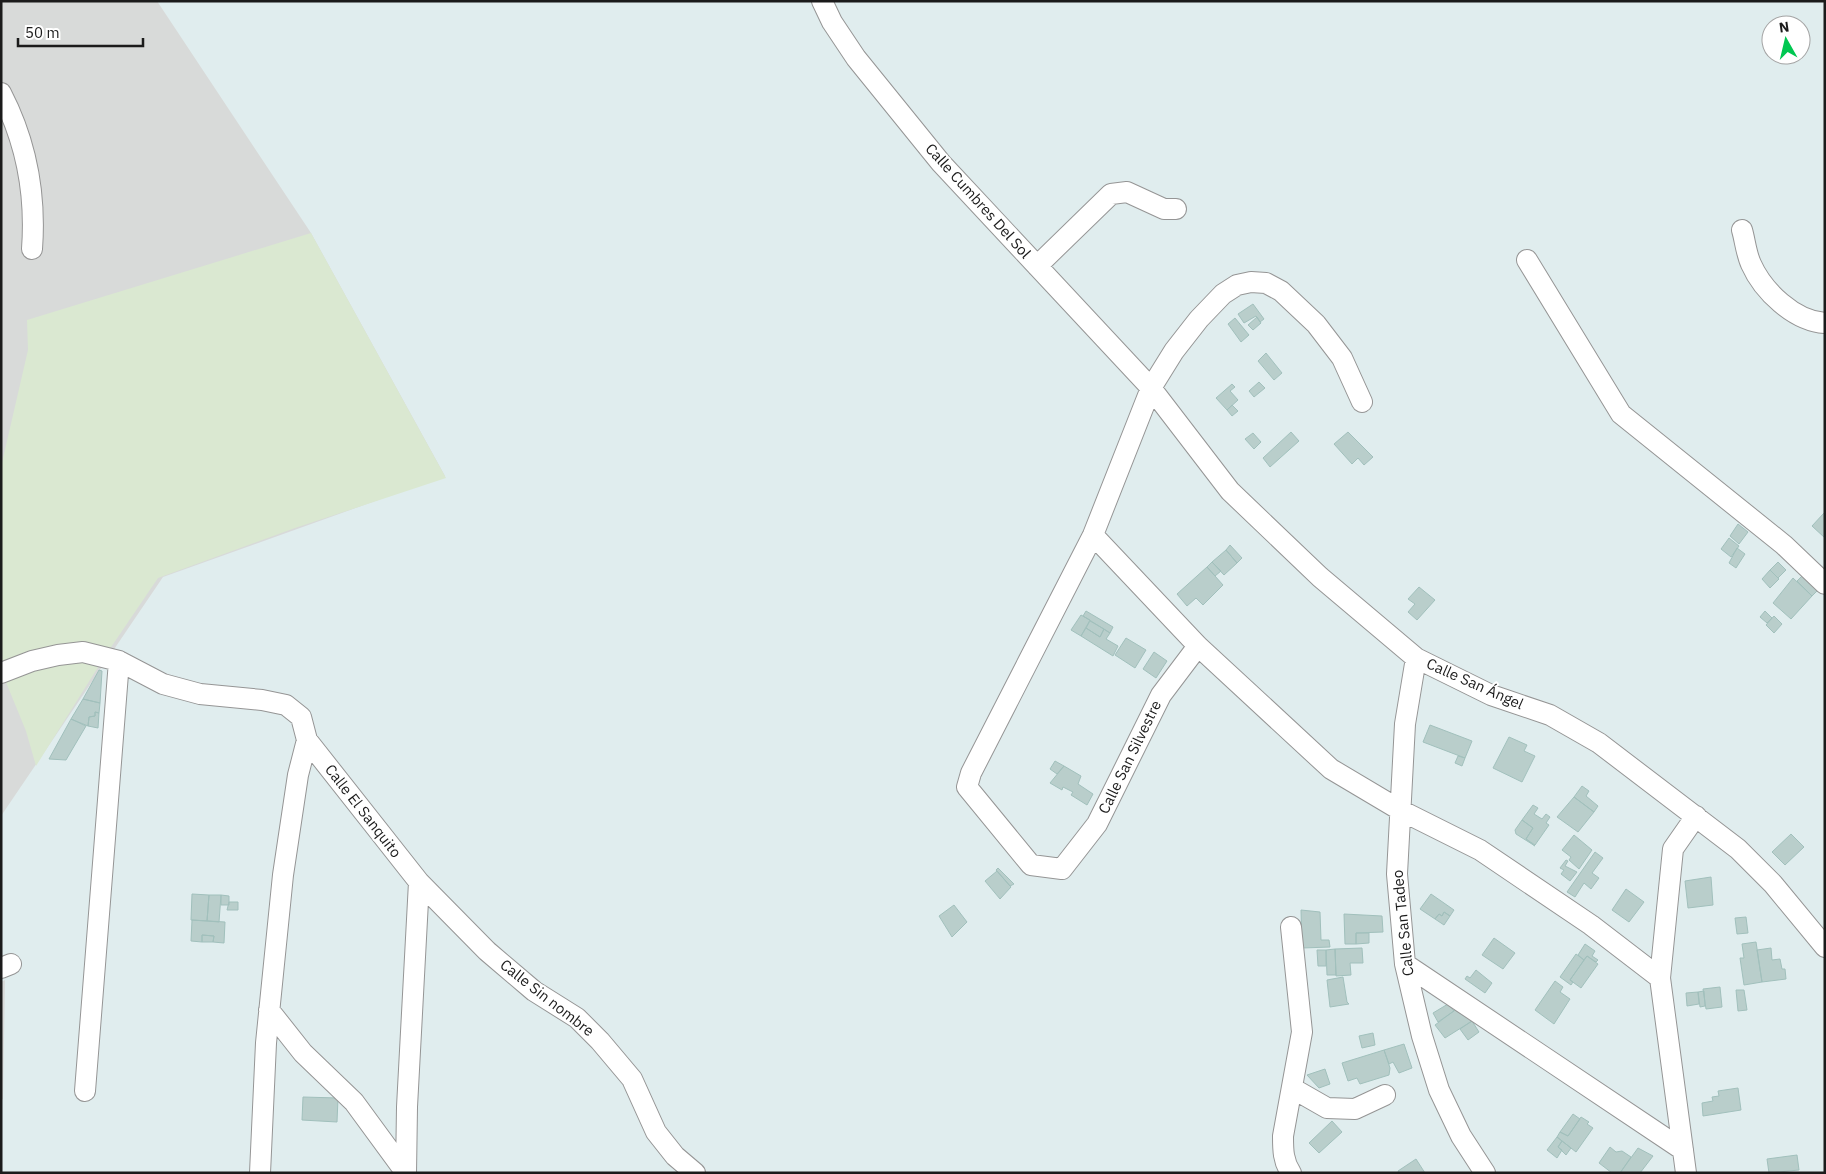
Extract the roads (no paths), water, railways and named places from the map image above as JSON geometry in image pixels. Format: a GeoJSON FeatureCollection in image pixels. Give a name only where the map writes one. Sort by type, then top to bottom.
{"type":"FeatureCollection","features":[{"type":"Feature","properties":{"kind":"street","name":"Calle Cumbres Del Sol"},"geometry":{"type":"LineString","coordinates":[[822,1],[832,22],[856,58],[941,163],[1151,388]]}},
{"type":"Feature","properties":{"kind":"street"},"geometry":{"type":"LineString","coordinates":[[1,92],[13,118],[30,176],[34,218],[32,249]]}},
{"type":"Feature","properties":{"kind":"street"},"geometry":{"type":"LineString","coordinates":[[1037,266],[1111,194],[1127,192],[1164,209],[1176,209]]}},
{"type":"Feature","properties":{"kind":"street"},"geometry":{"type":"LineString","coordinates":[[1742,230],[1751,264],[1764,284],[1782,304],[1799,316],[1825,323]]}},
{"type":"Feature","properties":{"kind":"street"},"geometry":{"type":"LineString","coordinates":[[1527,260],[1621,414],[1784,545],[1825,584]]}},
{"type":"Feature","properties":{"kind":"street"},"geometry":{"type":"LineString","coordinates":[[1362,402],[1342,358],[1316,324],[1281,291],[1266,283],[1251,282],[1237,285],[1223,294],[1199,319],[1174,351],[1151,388],[1093,535],[1198,646],[1331,769],[1400,810],[1480,850],[1591,925],[1660,978]]}},
{"type":"Feature","properties":{"kind":"street","name":"Calle San Ángel"},"geometry":{"type":"LineString","coordinates":[[1151,388],[1230,491],[1320,577],[1416,658],[1491,695],[1550,715],[1599,743],[1738,849],[1773,884],[1825,947]]}},
{"type":"Feature","properties":{"kind":"street","name":"Calle San Silvestre"},"geometry":{"type":"LineString","coordinates":[[1093,535],[971,772],[967,787],[1031,865],[1062,869],[1098,824],[1161,695],[1198,646]]}},
{"type":"Feature","properties":{"kind":"street"},"geometry":{"type":"LineString","coordinates":[[1,673],[32,661],[83,652],[105,655],[162,684],[200,694],[262,700],[286,705],[301,717],[308,740],[298,776],[283,875],[269,1010],[260,1173]]}},
{"type":"Feature","properties":{"kind":"street","name":"Calle San Tadeo"},"geometry":{"type":"LineString","coordinates":[[1416,658],[1405,724],[1396,874],[1405,964],[1422,1036],[1439,1090],[1461,1136],[1485,1173]]}},
{"type":"Feature","properties":{"kind":"street"},"geometry":{"type":"LineString","coordinates":[[85,1091],[119,661]]}},
{"type":"Feature","properties":{"kind":"street","name":"Calle El Sanquito"},"geometry":{"type":"LineString","coordinates":[[308,740],[419,882]]}},
{"type":"Feature","properties":{"kind":"street"},"geometry":{"type":"LineString","coordinates":[[1686,1173],[1660,978],[1673,849],[1696,816]]}},
{"type":"Feature","properties":{"kind":"street"},"geometry":{"type":"LineString","coordinates":[[406,1173],[407,1107],[419,882]]}},
{"type":"Feature","properties":{"kind":"street","name":"Calle Sin nombre"},"geometry":{"type":"LineString","coordinates":[[419,882],[487,951],[534,991],[576,1018],[600,1041],[632,1080],[656,1132],[675,1156],[695,1173]]}},
{"type":"Feature","properties":{"kind":"street"},"geometry":{"type":"LineString","coordinates":[[1291,927],[1302,1032],[1283,1144],[1286,1166],[1291,1173]]}},
{"type":"Feature","properties":{"kind":"street"},"geometry":{"type":"LineString","coordinates":[[1405,964],[1683,1150]]}},
{"type":"Feature","properties":{"kind":"street"},"geometry":{"type":"LineString","coordinates":[[269,1010],[303,1053],[354,1102],[406,1173]]}},
{"type":"Feature","properties":{"kind":"street"},"geometry":{"type":"LineString","coordinates":[[1292,1088],[1327,1108],[1355,1109],[1386,1095]]}}]}
